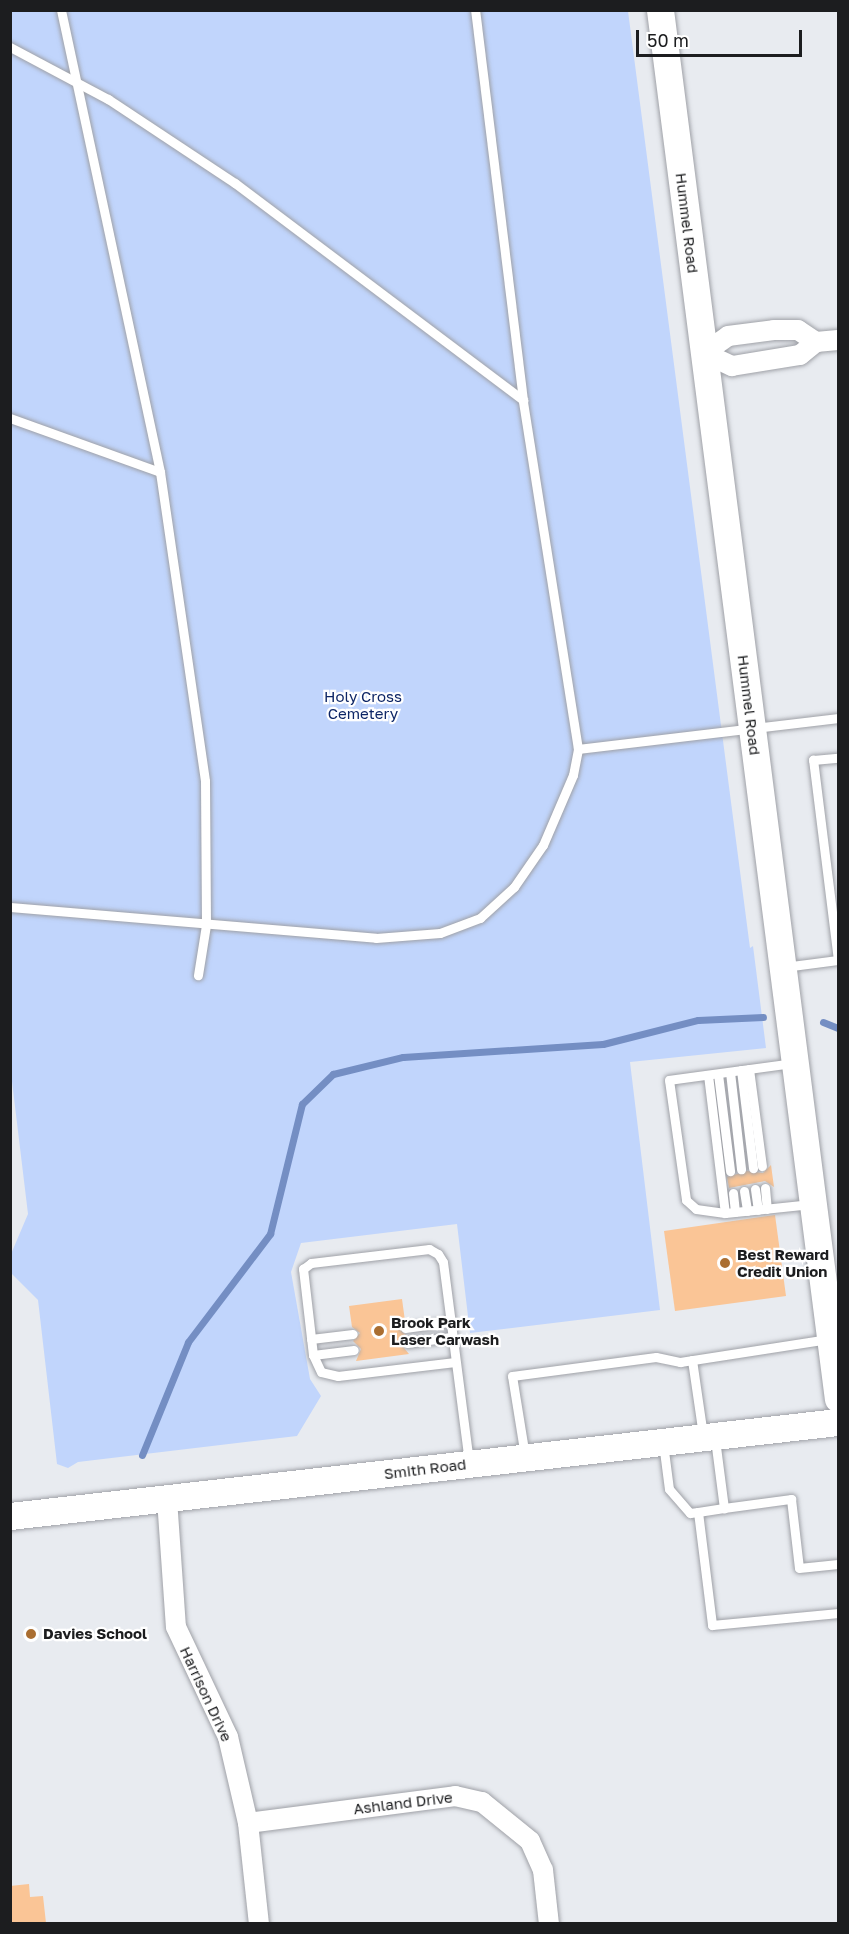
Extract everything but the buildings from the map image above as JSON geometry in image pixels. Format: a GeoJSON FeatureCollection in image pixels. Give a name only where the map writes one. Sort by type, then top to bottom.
{"type":"FeatureCollection","features":[{"type":"Feature","properties":{"kind":"street","name":"Hummel Road"},"geometry":{"type":"LineString","coordinates":[[660,10],[813,1204],[827,1281],[838,1399]]}},
{"type":"Feature","properties":{"kind":"street"},"geometry":{"type":"LineString","coordinates":[[816,342],[798,330],[774,330],[728,336],[704,353],[732,366],[800,355],[816,342],[838,340]]}},
{"type":"Feature","properties":{"kind":"street","name":"Smith Road"},"geometry":{"type":"LineString","coordinates":[[10,1516],[838,1422]]}},
{"type":"Feature","properties":{"kind":"street","name":"Harrison Drive"},"geometry":{"type":"LineString","coordinates":[[167,1499],[176,1628],[228,1737],[248,1822],[259,1923]]}},
{"type":"Feature","properties":{"kind":"street","name":"Ashland Drive"},"geometry":{"type":"LineString","coordinates":[[248,1822],[455,1796],[482,1802],[505,1817],[530,1840],[543,1870],[549,1923]]}},
{"type":"Feature","properties":{"kind":"lane"},"geometry":{"type":"LineString","coordinates":[[61,10],[80,84],[160,472],[205,781],[206,925],[198,975]]}},
{"type":"Feature","properties":{"kind":"lane"},"geometry":{"type":"LineString","coordinates":[[10,907],[124,914],[206,925],[376,938],[440,933],[480,918],[514,887],[543,845],[573,775],[578,749],[523,400],[475,10]]}},
{"type":"Feature","properties":{"kind":"lane"},"geometry":{"type":"LineString","coordinates":[[10,47],[80,84],[235,183],[523,400]]}},
{"type":"Feature","properties":{"kind":"lane"},"geometry":{"type":"LineString","coordinates":[[10,418],[160,472]]}},
{"type":"Feature","properties":{"kind":"lane"},"geometry":{"type":"LineString","coordinates":[[578,749],[838,718]]}},
{"type":"Feature","properties":{"kind":"lane"},"geometry":{"type":"LineString","coordinates":[[783,967],[838,960],[813,760],[838,758]]}},
{"type":"Feature","properties":{"kind":"lane"},"geometry":{"type":"LineString","coordinates":[[795,1062],[669,1080],[686,1200],[696,1209],[725,1213],[813,1204]]}},
{"type":"Feature","properties":{"kind":"lane"},"geometry":{"type":"LineString","coordinates":[[745,1070],[757,1167]]}},
{"type":"Feature","properties":{"kind":"lane"},"geometry":{"type":"LineString","coordinates":[[730,1072],[741,1169]]}},
{"type":"Feature","properties":{"kind":"lane"},"geometry":{"type":"LineString","coordinates":[[713,1074],[730,1171]]}},
{"type":"Feature","properties":{"kind":"lane"},"geometry":{"type":"LineString","coordinates":[[713,1074],[725,1213]]}},
{"type":"Feature","properties":{"kind":"lane"},"geometry":{"type":"LineString","coordinates":[[760,1189],[763,1209]]}},
{"type":"Feature","properties":{"kind":"lane"},"geometry":{"type":"LineString","coordinates":[[744,1191],[747,1211]]}},
{"type":"Feature","properties":{"kind":"lane"},"geometry":{"type":"LineString","coordinates":[[733,1193],[735,1212]]}},
{"type":"Feature","properties":{"kind":"lane"},"geometry":{"type":"LineString","coordinates":[[455,1362],[338,1376],[321,1372],[313,1355],[303,1269],[311,1263],[429,1249],[438,1254],[443,1262],[451,1337],[455,1362],[470,1464]]}},
{"type":"Feature","properties":{"kind":"lane"},"geometry":{"type":"LineString","coordinates":[[405,1328],[449,1322]]}},
{"type":"Feature","properties":{"kind":"lane"},"geometry":{"type":"LineString","coordinates":[[311,1339],[353,1334]]}},
{"type":"Feature","properties":{"kind":"lane"},"geometry":{"type":"LineString","coordinates":[[407,1343],[451,1337]]}},
{"type":"Feature","properties":{"kind":"lane"},"geometry":{"type":"LineString","coordinates":[[525,1458],[512,1376],[656,1357],[692,1360],[831,1339]]}},
{"type":"Feature","properties":{"kind":"lane"},"geometry":{"type":"LineString","coordinates":[[313,1355],[354,1350]]}},
{"type":"Feature","properties":{"kind":"lane"},"geometry":{"type":"LineString","coordinates":[[692,1360],[724,1508]]}},
{"type":"Feature","properties":{"kind":"lane"},"geometry":{"type":"LineString","coordinates":[[662,1442],[669,1489],[690,1513],[791,1499],[799,1568],[838,1564]]}},
{"type":"Feature","properties":{"kind":"lane"},"geometry":{"type":"LineString","coordinates":[[698,1512],[712,1626],[838,1612]]}},
{"type":"Feature","properties":{"kind":"green space","name":"Holy Cross Cemetery"},"geometry":{"type":"Polygon","coordinates":[[[10,11],[628,11],[750,948],[753,946],[766,1048],[630,1062],[660,1310],[470,1333],[457,1224],[301,1243],[291,1272],[310,1379],[321,1396],[297,1436],[78,1462],[68,1468],[57,1464],[38,1300],[10,1272],[11,1254],[28,1214],[10,1065],[10,11]]]}},
{"type":"Feature","properties":{"kind":"waterway"},"geometry":{"type":"LineString","coordinates":[[142,1455],[188,1342],[270,1234],[302,1104],[333,1074],[403,1057],[603,1044],[698,1020],[763,1017]]}},
{"type":"Feature","properties":{"kind":"waterway"},"geometry":{"type":"LineString","coordinates":[[823,1022],[838,1028]]}},
{"type":"Feature","properties":{"kind":"place","name":"Best Reward Credit Union"},"geometry":{"type":"Point","coordinates":[725,1263]}},
{"type":"Feature","properties":{"kind":"place","name":"Brook Park Laser Carwash"},"geometry":{"type":"Point","coordinates":[379,1331]}},
{"type":"Feature","properties":{"kind":"place","name":"Davies School"},"geometry":{"type":"Point","coordinates":[31,1634]}}]}
